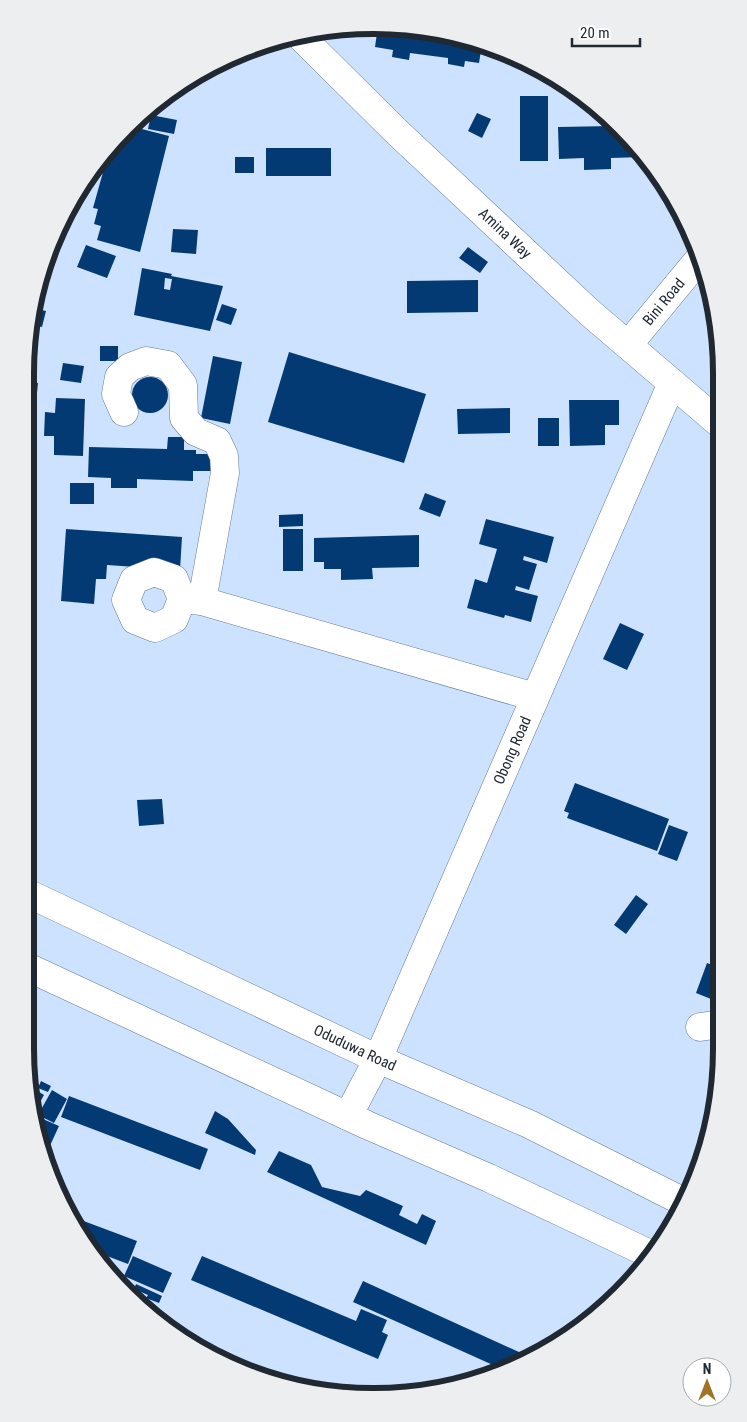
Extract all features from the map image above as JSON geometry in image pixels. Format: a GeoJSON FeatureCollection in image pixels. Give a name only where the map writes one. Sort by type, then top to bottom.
{"type":"FeatureCollection","features":[{"type":"Feature","properties":{"kind":"street","name":"Amina Way"},"geometry":{"type":"LineString","coordinates":[[305,41],[406,140],[589,312],[713,418]]}},
{"type":"Feature","properties":{"kind":"street","name":"Bini Road"},"geometry":{"type":"LineString","coordinates":[[628,345],[695,264]]}},
{"type":"Feature","properties":{"kind":"street"},"geometry":{"type":"LineString","coordinates":[[124,412],[116,394],[119,377],[130,366],[146,360],[168,365],[183,385],[184,418],[196,432],[217,441],[224,456],[225,473],[192,600],[535,697]]}},
{"type":"Feature","properties":{"kind":"street","name":"Obong Road"},"geometry":{"type":"LineString","coordinates":[[348,1116],[378,1059],[672,383]]}},
{"type":"Feature","properties":{"kind":"street","name":"Oduduwa Road"},"geometry":{"type":"LineString","coordinates":[[34,896],[378,1059],[530,1124],[678,1199]]}},
{"type":"Feature","properties":{"kind":"street"},"geometry":{"type":"LineString","coordinates":[[34,970],[645,1252]]}},
{"type":"Feature","properties":{"kind":"building"},"geometry":{"type":"Polygon","coordinates":[[[377,34],[396,34],[440,40],[481,51],[479,63],[465,61],[464,67],[448,64],[448,58],[410,53],[409,60],[392,57],[393,50],[375,47],[377,34]]]}},
{"type":"Feature","properties":{"kind":"building"},"geometry":{"type":"Polygon","coordinates":[[[520,96],[548,96],[548,161],[520,161],[520,96]]]}},
{"type":"Feature","properties":{"kind":"building"},"geometry":{"type":"Polygon","coordinates":[[[477,113],[491,119],[482,138],[468,131],[477,113]]]}},
{"type":"Feature","properties":{"kind":"building"},"geometry":{"type":"Polygon","coordinates":[[[152,115],[177,120],[174,134],[148,129],[152,115]]]}},
{"type":"Feature","properties":{"kind":"building"},"geometry":{"type":"Polygon","coordinates":[[[607,126],[635,157],[611,158],[611,169],[584,170],[584,158],[559,159],[558,127],[607,126]]]}},
{"type":"Feature","properties":{"kind":"building"},"geometry":{"type":"Polygon","coordinates":[[[138,128],[169,136],[140,252],[97,240],[101,226],[94,224],[98,209],[93,208],[105,166],[133,133],[138,128]]]}},
{"type":"Feature","properties":{"kind":"building"},"geometry":{"type":"Polygon","coordinates":[[[266,148],[331,148],[331,176],[266,176],[266,148]]]}},
{"type":"Feature","properties":{"kind":"building"},"geometry":{"type":"Polygon","coordinates":[[[235,157],[254,157],[254,173],[235,173],[235,157]]]}},
{"type":"Feature","properties":{"kind":"building"},"geometry":{"type":"Polygon","coordinates":[[[173,229],[198,230],[196,254],[171,252],[173,229]]]}},
{"type":"Feature","properties":{"kind":"building"},"geometry":{"type":"Polygon","coordinates":[[[86,245],[116,256],[107,278],[77,267],[86,245]]]}},
{"type":"Feature","properties":{"kind":"building"},"geometry":{"type":"Polygon","coordinates":[[[468,247],[488,262],[480,273],[459,258],[468,247]]]}},
{"type":"Feature","properties":{"kind":"building"},"geometry":{"type":"Polygon","coordinates":[[[142,268],[172,274],[171,276],[223,286],[210,331],[134,315],[142,268]],[[165,278],[164,289],[170,290],[172,279],[165,278]]]}},
{"type":"Feature","properties":{"kind":"building"},"geometry":{"type":"Polygon","coordinates":[[[478,280],[478,312],[407,313],[407,281],[478,280]]]}},
{"type":"Feature","properties":{"kind":"building"},"geometry":{"type":"Polygon","coordinates":[[[222,304],[237,309],[231,325],[216,320],[222,304]]]}},
{"type":"Feature","properties":{"kind":"building"},"geometry":{"type":"Polygon","coordinates":[[[40,310],[46,311],[42,327],[37,326],[40,310]]]}},
{"type":"Feature","properties":{"kind":"building"},"geometry":{"type":"Polygon","coordinates":[[[100,346],[118,346],[118,361],[100,361],[100,346]]]}},
{"type":"Feature","properties":{"kind":"building"},"geometry":{"type":"Polygon","coordinates":[[[289,352],[426,394],[404,463],[268,422],[289,352]]]}},
{"type":"Feature","properties":{"kind":"building"},"geometry":{"type":"Polygon","coordinates":[[[213,356],[242,362],[230,424],[201,418],[213,356]]]}},
{"type":"Feature","properties":{"kind":"building"},"geometry":{"type":"Polygon","coordinates":[[[63,363],[84,366],[81,383],[60,380],[63,363]]]}},
{"type":"Feature","properties":{"kind":"building"},"geometry":{"type":"Polygon","coordinates":[[[150,377],[162,383],[168,395],[162,407],[150,413],[138,407],[132,395],[138,383],[150,377]]]}},
{"type":"Feature","properties":{"kind":"building"},"geometry":{"type":"Polygon","coordinates":[[[34,382],[38,383],[34,423],[34,382]]]}},
{"type":"Feature","properties":{"kind":"building"},"geometry":{"type":"Polygon","coordinates":[[[56,398],[85,399],[83,456],[54,455],[54,436],[44,436],[45,412],[55,413],[56,398]]]}},
{"type":"Feature","properties":{"kind":"building"},"geometry":{"type":"Polygon","coordinates":[[[569,400],[619,400],[619,425],[605,425],[605,445],[570,446],[569,400]]]}},
{"type":"Feature","properties":{"kind":"building"},"geometry":{"type":"Polygon","coordinates":[[[510,408],[510,433],[458,434],[457,409],[510,408]]]}},
{"type":"Feature","properties":{"kind":"building"},"geometry":{"type":"Polygon","coordinates":[[[538,418],[559,418],[559,446],[538,446],[538,418]]]}},
{"type":"Feature","properties":{"kind":"building"},"geometry":{"type":"Polygon","coordinates":[[[168,437],[184,437],[184,450],[196,450],[196,454],[212,454],[212,471],[193,471],[193,481],[137,479],[137,488],[111,488],[111,478],[88,477],[89,447],[167,449],[168,437]]]}},
{"type":"Feature","properties":{"kind":"building"},"geometry":{"type":"Polygon","coordinates":[[[70,483],[94,483],[94,504],[70,504],[70,483]]]}},
{"type":"Feature","properties":{"kind":"building"},"geometry":{"type":"Polygon","coordinates":[[[425,493],[446,501],[440,517],[419,509],[425,493]]]}},
{"type":"Feature","properties":{"kind":"building"},"geometry":{"type":"Polygon","coordinates":[[[303,514],[303,526],[279,527],[279,515],[303,514]]]}},
{"type":"Feature","properties":{"kind":"building"},"geometry":{"type":"Polygon","coordinates":[[[486,519],[554,537],[547,563],[524,556],[523,560],[537,564],[529,590],[516,586],[515,590],[538,596],[531,622],[505,615],[504,618],[467,608],[475,579],[487,583],[497,549],[479,544],[486,519]]]}},
{"type":"Feature","properties":{"kind":"building"},"geometry":{"type":"Polygon","coordinates":[[[66,529],[182,537],[180,570],[107,565],[106,579],[96,579],[94,604],[61,601],[66,529]]]}},
{"type":"Feature","properties":{"kind":"building"},"geometry":{"type":"Polygon","coordinates":[[[283,529],[303,529],[303,571],[283,571],[283,529]]]}},
{"type":"Feature","properties":{"kind":"building"},"geometry":{"type":"Polygon","coordinates":[[[419,535],[419,567],[372,568],[373,579],[341,580],[341,569],[324,569],[324,562],[314,562],[314,538],[419,535]]]}},
{"type":"Feature","properties":{"kind":"building"},"geometry":{"type":"Polygon","coordinates":[[[620,623],[644,634],[627,670],[603,659],[620,623]]]}},
{"type":"Feature","properties":{"kind":"building"},"geometry":{"type":"Polygon","coordinates":[[[575,783],[669,819],[657,851],[567,818],[569,813],[564,811],[575,783]]]}},
{"type":"Feature","properties":{"kind":"building"},"geometry":{"type":"Polygon","coordinates":[[[162,799],[164,824],[139,826],[137,800],[162,799]]]}},
{"type":"Feature","properties":{"kind":"building"},"geometry":{"type":"Polygon","coordinates":[[[669,825],[688,832],[677,861],[658,854],[669,825]]]}},
{"type":"Feature","properties":{"kind":"building"},"geometry":{"type":"Polygon","coordinates":[[[636,895],[648,904],[626,934],[614,925],[636,895]]]}},
{"type":"Feature","properties":{"kind":"building"},"geometry":{"type":"Polygon","coordinates":[[[707,963],[713,965],[713,1000],[696,993],[707,963]]]}},
{"type":"Feature","properties":{"kind":"building"},"geometry":{"type":"Polygon","coordinates":[[[41,1081],[51,1086],[48,1092],[38,1088],[41,1081]]]}},
{"type":"Feature","properties":{"kind":"building"},"geometry":{"type":"Polygon","coordinates":[[[37,1090],[44,1095],[39,1105],[37,1090]]]}},
{"type":"Feature","properties":{"kind":"building"},"geometry":{"type":"Polygon","coordinates":[[[52,1090],[67,1099],[54,1123],[40,1116],[40,1112],[52,1090]]]}},
{"type":"Feature","properties":{"kind":"building"},"geometry":{"type":"Polygon","coordinates":[[[69,1096],[208,1149],[200,1170],[61,1117],[69,1096]]]}},
{"type":"Feature","properties":{"kind":"building"},"geometry":{"type":"Polygon","coordinates":[[[215,1111],[228,1119],[256,1150],[255,1155],[205,1133],[215,1111]]]}},
{"type":"Feature","properties":{"kind":"building"},"geometry":{"type":"Polygon","coordinates":[[[41,1118],[59,1126],[49,1148],[41,1118]]]}},
{"type":"Feature","properties":{"kind":"building"},"geometry":{"type":"Polygon","coordinates":[[[279,1151],[311,1165],[322,1187],[360,1196],[366,1190],[403,1206],[399,1215],[417,1224],[422,1214],[436,1221],[426,1245],[267,1172],[279,1151]]]}},
{"type":"Feature","properties":{"kind":"building"},"geometry":{"type":"Polygon","coordinates":[[[80,1220],[137,1241],[128,1264],[104,1255],[80,1220]]]}},
{"type":"Feature","properties":{"kind":"building"},"geometry":{"type":"Polygon","coordinates":[[[133,1256],[172,1273],[163,1293],[124,1276],[133,1256]]]}},
{"type":"Feature","properties":{"kind":"building"},"geometry":{"type":"Polygon","coordinates":[[[202,1256],[356,1321],[361,1309],[387,1320],[382,1332],[388,1335],[378,1359],[191,1280],[202,1256]]]}},
{"type":"Feature","properties":{"kind":"building"},"geometry":{"type":"Polygon","coordinates":[[[363,1281],[523,1354],[494,1366],[353,1302],[363,1281]]]}},
{"type":"Feature","properties":{"kind":"building"},"geometry":{"type":"Polygon","coordinates":[[[136,1284],[162,1296],[159,1303],[146,1298],[148,1295],[134,1289],[136,1284]]]}}]}
